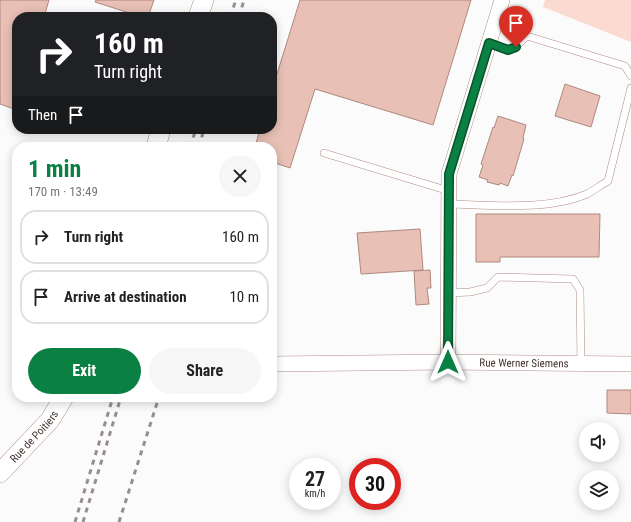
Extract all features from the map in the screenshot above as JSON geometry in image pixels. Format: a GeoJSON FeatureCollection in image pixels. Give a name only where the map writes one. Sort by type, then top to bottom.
{"type":"FeatureCollection","features":[{"type":"Feature","properties":{"kind":"street"},"geometry":{"type":"LineString","coordinates":[[200,12],[204,0]]}},
{"type":"Feature","properties":{"kind":"street"},"geometry":{"type":"LineString","coordinates":[[448,362],[449,174],[502,0]]}},
{"type":"Feature","properties":{"kind":"street","name":"Rue Werner Siemens"},"geometry":{"type":"LineString","coordinates":[[277,364],[448,362],[631,364]]}},
{"type":"Feature","properties":{"kind":"street","name":"Rue de Poitiers"},"geometry":{"type":"LineString","coordinates":[[0,473],[50,420],[61,402]]}},
{"type":"Feature","properties":{"kind":"lane"},"geometry":{"type":"LineString","coordinates":[[489,43],[508,50],[516,47],[527,36],[625,66],[631,76]]}},
{"type":"Feature","properties":{"kind":"lane"},"geometry":{"type":"LineString","coordinates":[[324,153],[449,198],[511,206],[560,202],[587,193],[608,181],[631,88]]}},
{"type":"Feature","properties":{"kind":"lane"},"geometry":{"type":"LineString","coordinates":[[449,293],[470,292],[487,288],[498,277],[573,279],[580,290],[581,363]]}},
{"type":"Feature","properties":{"kind":"shaded area"},"geometry":{"type":"Polygon","coordinates":[[[545,0],[631,0],[631,42],[543,7],[545,0]]]}},
{"type":"Feature","properties":{"kind":"building"},"geometry":{"type":"Polygon","coordinates":[[[0,0],[49,0],[45,12],[12,12],[12,108],[0,104],[0,0]]]}},
{"type":"Feature","properties":{"kind":"building"},"geometry":{"type":"Polygon","coordinates":[[[96,0],[154,0],[150,12],[126,12],[95,2],[96,0]]]}},
{"type":"Feature","properties":{"kind":"building"},"geometry":{"type":"Polygon","coordinates":[[[300,0],[471,0],[433,125],[315,89],[290,168],[277,164],[277,142],[256,142],[259,134],[277,134],[277,74],[300,0]]]}},
{"type":"Feature","properties":{"kind":"building"},"geometry":{"type":"Polygon","coordinates":[[[565,84],[600,96],[591,127],[555,116],[565,84]]]}},
{"type":"Feature","properties":{"kind":"building"},"geometry":{"type":"Polygon","coordinates":[[[498,116],[526,125],[524,139],[513,176],[512,175],[508,186],[500,183],[499,185],[487,182],[488,180],[479,177],[483,165],[481,164],[498,116]]]}},
{"type":"Feature","properties":{"kind":"building"},"geometry":{"type":"Polygon","coordinates":[[[476,214],[600,214],[599,257],[500,257],[500,262],[476,262],[476,214]]]}},
{"type":"Feature","properties":{"kind":"building"},"geometry":{"type":"Polygon","coordinates":[[[420,229],[423,270],[361,274],[357,233],[420,229]]]}},
{"type":"Feature","properties":{"kind":"building"},"geometry":{"type":"Polygon","coordinates":[[[430,270],[431,288],[427,288],[429,304],[416,305],[414,271],[430,270]]]}},
{"type":"Feature","properties":{"kind":"building"},"geometry":{"type":"Polygon","coordinates":[[[607,390],[631,390],[631,414],[607,413],[607,390]]]}},
{"type":"Feature","properties":{"kind":"railway"},"geometry":{"type":"LineString","coordinates":[[232,12],[236,0]]}},
{"type":"Feature","properties":{"kind":"railway"},"geometry":{"type":"LineString","coordinates":[[240,12],[244,0]]}},
{"type":"Feature","properties":{"kind":"railway"},"geometry":{"type":"LineString","coordinates":[[192,142],[194,134]]}},
{"type":"Feature","properties":{"kind":"railway"},"geometry":{"type":"LineString","coordinates":[[200,142],[203,134]]}},
{"type":"Feature","properties":{"kind":"railway"},"geometry":{"type":"LineString","coordinates":[[75,522],[111,402]]}},
{"type":"Feature","properties":{"kind":"railway"},"geometry":{"type":"LineString","coordinates":[[83,522],[119,402]]}},
{"type":"Feature","properties":{"kind":"railway"},"geometry":{"type":"LineString","coordinates":[[119,522],[157,402]]}},
{"type":"Feature","properties":{"kind":"route"},"geometry":{"type":"LineString","coordinates":[[448,362],[449,174],[489,43],[508,50],[516,47]]}}]}
